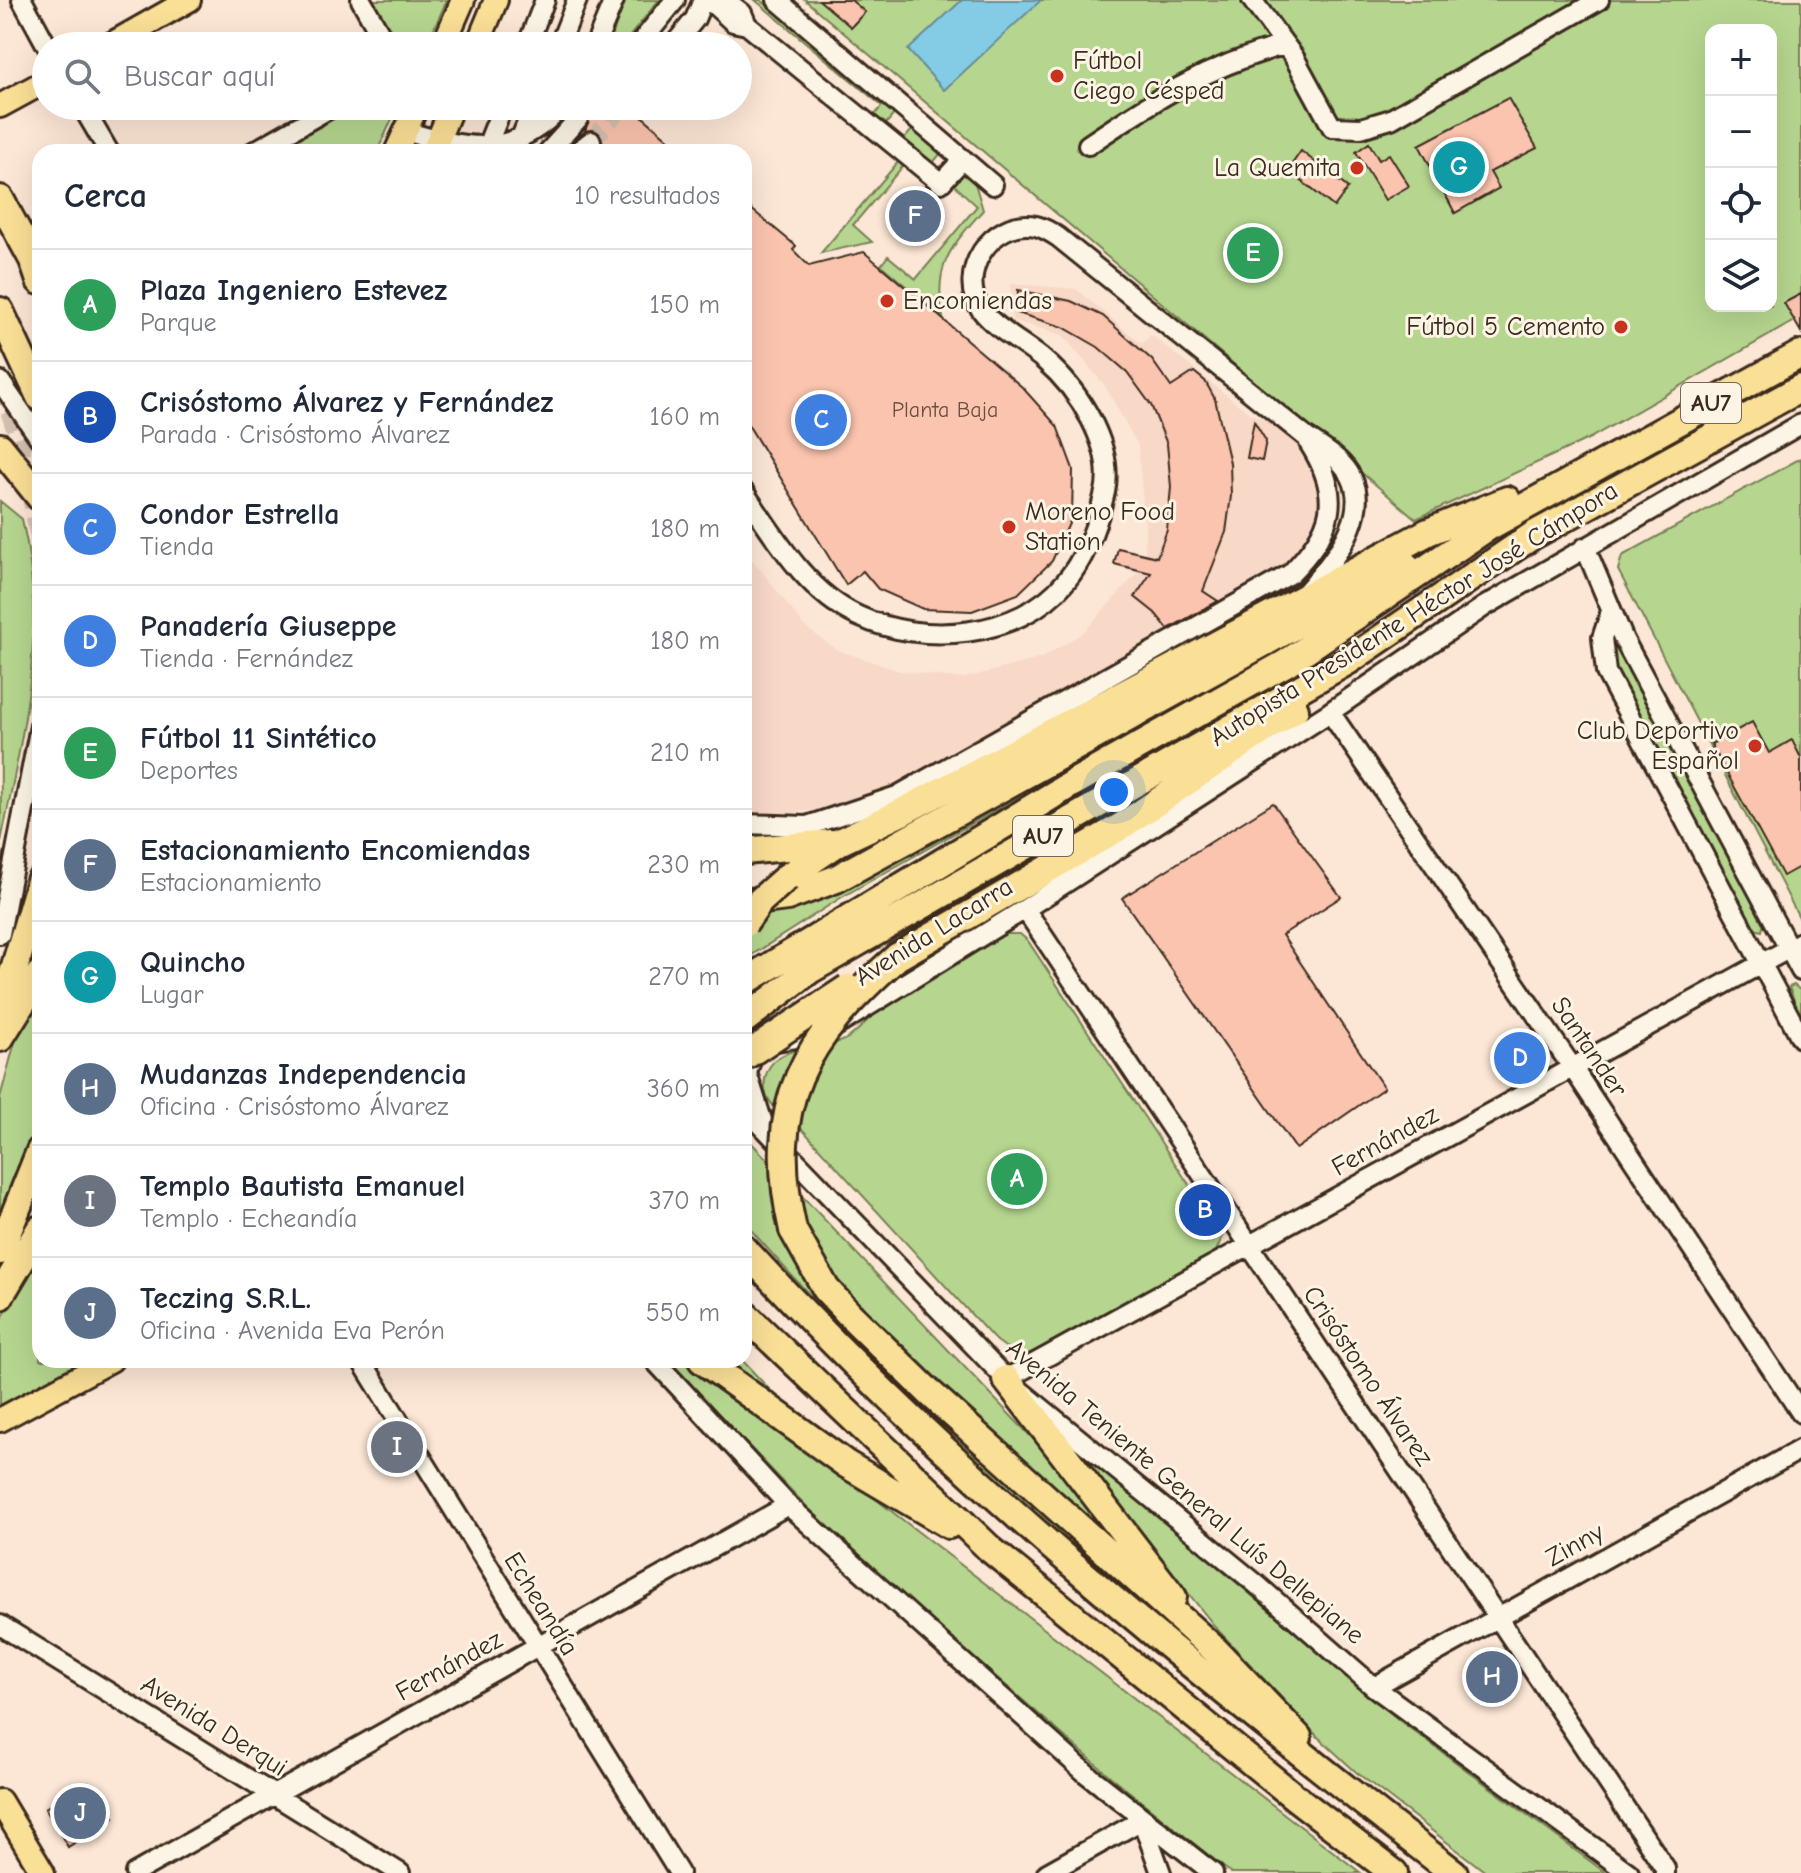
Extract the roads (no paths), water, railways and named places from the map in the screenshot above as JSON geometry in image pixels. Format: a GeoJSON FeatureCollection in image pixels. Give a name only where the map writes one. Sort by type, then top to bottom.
{"type":"FeatureCollection","features":[{"type":"Feature","properties":{"kind":"highway"},"geometry":{"type":"LineString","coordinates":[[0,199],[32,258]]}},
{"type":"Feature","properties":{"kind":"highway"},"geometry":{"type":"LineString","coordinates":[[0,311],[32,380]]}},
{"type":"Feature","properties":{"kind":"highway","name":"Autopista Presidente Héctor José Cámpora"},"geometry":{"type":"LineString","coordinates":[[752,977],[1073,783],[1286,663],[1488,527],[1801,354]]}},
{"type":"Feature","properties":{"kind":"highway","name":"Autopista Presidente Héctor José Cámpora"},"geometry":{"type":"LineString","coordinates":[[752,1014],[810,970],[1348,661],[1532,536],[1801,388]]}},
{"type":"Feature","properties":{"kind":"highway"},"geometry":{"type":"LineString","coordinates":[[752,912],[760,901],[831,847],[1428,532],[1622,453]]}},
{"type":"Feature","properties":{"kind":"highway"},"geometry":{"type":"LineString","coordinates":[[6,455],[32,487]]}},
{"type":"Feature","properties":{"kind":"highway"},"geometry":{"type":"LineString","coordinates":[[752,901],[787,897],[836,879],[1415,559],[1488,527]]}},
{"type":"Feature","properties":{"kind":"highway"},"geometry":{"type":"LineString","coordinates":[[752,1047],[897,957],[1120,827],[1305,702],[1348,661]]}},
{"type":"Feature","properties":{"kind":"highway"},"geometry":{"type":"LineString","coordinates":[[752,851],[831,847]]}},
{"type":"Feature","properties":{"kind":"highway"},"geometry":{"type":"LineString","coordinates":[[0,1017],[32,910]]}},
{"type":"Feature","properties":{"kind":"highway"},"geometry":{"type":"LineString","coordinates":[[897,957],[849,1000],[827,1025],[803,1065],[790,1102],[783,1154],[793,1230],[826,1289],[850,1315],[930,1393],[1215,1650],[1340,1784]]}},
{"type":"Feature","properties":{"kind":"highway"},"geometry":{"type":"LineString","coordinates":[[0,1038],[32,987]]}},
{"type":"Feature","properties":{"kind":"highway"},"geometry":{"type":"LineString","coordinates":[[0,1251],[32,1171]]}},
{"type":"Feature","properties":{"kind":"highway"},"geometry":{"type":"LineString","coordinates":[[16,1212],[32,1193]]}},
{"type":"Feature","properties":{"kind":"highway"},"geometry":{"type":"LineString","coordinates":[[0,1296],[32,1242]]}},
{"type":"Feature","properties":{"kind":"highway"},"geometry":{"type":"LineString","coordinates":[[752,1257],[947,1453],[1105,1593],[1454,1873]]}},
{"type":"Feature","properties":{"kind":"highway"},"geometry":{"type":"LineString","coordinates":[[752,1322],[990,1549],[1296,1798],[1394,1873]]}},
{"type":"Feature","properties":{"kind":"highway"},"geometry":{"type":"LineString","coordinates":[[713,1368],[846,1464],[990,1549]]}},
{"type":"Feature","properties":{"kind":"highway"},"geometry":{"type":"LineString","coordinates":[[1006,1379],[1215,1650]]}},
{"type":"Feature","properties":{"kind":"main road"},"geometry":{"type":"LineString","coordinates":[[133,32],[189,0]]}},
{"type":"Feature","properties":{"kind":"main road"},"geometry":{"type":"LineString","coordinates":[[449,32],[463,0]]}},
{"type":"Feature","properties":{"kind":"main road"},"geometry":{"type":"LineString","coordinates":[[483,32],[496,0]]}},
{"type":"Feature","properties":{"kind":"main road"},"geometry":{"type":"LineString","coordinates":[[0,106],[32,89]]}},
{"type":"Feature","properties":{"kind":"main road"},"geometry":{"type":"LineString","coordinates":[[401,142],[411,120]]}},
{"type":"Feature","properties":{"kind":"main road"},"geometry":{"type":"LineString","coordinates":[[436,144],[446,120]]}},
{"type":"Feature","properties":{"kind":"main road"},"geometry":{"type":"LineString","coordinates":[[0,1420],[96,1368]]}},
{"type":"Feature","properties":{"kind":"main road"},"geometry":{"type":"LineString","coordinates":[[0,1801],[43,1873]]}},
{"type":"Feature","properties":{"kind":"street"},"geometry":{"type":"LineString","coordinates":[[22,0],[39,32]]}},
{"type":"Feature","properties":{"kind":"street"},"geometry":{"type":"LineString","coordinates":[[361,0],[379,32]]}},
{"type":"Feature","properties":{"kind":"street"},"geometry":{"type":"LineString","coordinates":[[532,32],[545,0]]}},
{"type":"Feature","properties":{"kind":"street"},"geometry":{"type":"LineString","coordinates":[[564,32],[577,0]]}},
{"type":"Feature","properties":{"kind":"street"},"geometry":{"type":"LineString","coordinates":[[601,32],[614,0]]}},
{"type":"Feature","properties":{"kind":"street"},"geometry":{"type":"LineString","coordinates":[[649,32],[675,0]]}},
{"type":"Feature","properties":{"kind":"street"},"geometry":{"type":"LineString","coordinates":[[684,32],[695,19],[703,0]]}},
{"type":"Feature","properties":{"kind":"street"},"geometry":{"type":"LineString","coordinates":[[709,0],[733,22],[747,25],[935,178],[957,154]]}},
{"type":"Feature","properties":{"kind":"street"},"geometry":{"type":"LineString","coordinates":[[725,0],[742,13],[747,25]]}},
{"type":"Feature","properties":{"kind":"street"},"geometry":{"type":"LineString","coordinates":[[777,0],[993,185]]}},
{"type":"Feature","properties":{"kind":"street"},"geometry":{"type":"LineString","coordinates":[[1252,0],[1294,57],[1332,127],[1361,128],[1391,119],[1599,0]]}},
{"type":"Feature","properties":{"kind":"street"},"geometry":{"type":"LineString","coordinates":[[1088,145],[1169,90],[1244,57],[1283,45]]}},
{"type":"Feature","properties":{"kind":"street"},"geometry":{"type":"LineString","coordinates":[[887,139],[910,113]]}},
{"type":"Feature","properties":{"kind":"street"},"geometry":{"type":"LineString","coordinates":[[90,120],[104,144]]}},
{"type":"Feature","properties":{"kind":"street"},"geometry":{"type":"LineString","coordinates":[[267,144],[309,120]]}},
{"type":"Feature","properties":{"kind":"street"},"geometry":{"type":"LineString","coordinates":[[488,144],[497,120]]}},
{"type":"Feature","properties":{"kind":"street"},"geometry":{"type":"LineString","coordinates":[[520,140],[528,120]]}},
{"type":"Feature","properties":{"kind":"street"},"geometry":{"type":"LineString","coordinates":[[498,144],[520,140],[550,120]]}},
{"type":"Feature","properties":{"kind":"street"},"geometry":{"type":"LineString","coordinates":[[555,144],[577,120]]}},
{"type":"Feature","properties":{"kind":"street"},"geometry":{"type":"LineString","coordinates":[[752,504],[792,562],[825,594],[857,616],[897,629],[970,632],[1035,607],[1065,582],[1099,518],[1106,487],[1105,456],[1092,424],[1070,388],[1046,362],[982,311],[972,289],[975,262],[985,245],[1020,226],[1037,226],[1058,237],[1306,437],[1339,460],[1352,478],[1355,500],[1353,529],[1338,556],[1298,601]]}},
{"type":"Feature","properties":{"kind":"street"},"geometry":{"type":"LineString","coordinates":[[0,381],[32,427]]}},
{"type":"Feature","properties":{"kind":"street","name":"Avenida Lacarra"},"geometry":{"type":"LineString","coordinates":[[752,1048],[787,1037],[808,1036],[836,1026],[1025,909],[1330,712],[1485,606],[1801,424]]}},
{"type":"Feature","properties":{"kind":"street"},"geometry":{"type":"LineString","coordinates":[[0,429],[6,455]]}},
{"type":"Feature","properties":{"kind":"street"},"geometry":{"type":"LineString","coordinates":[[752,824],[807,826],[897,796],[1290,574],[1317,547],[1331,504],[1326,470],[1306,437]]}},
{"type":"Feature","properties":{"kind":"street"},"geometry":{"type":"LineString","coordinates":[[1585,547],[1611,611],[1795,945],[1801,971]]}},
{"type":"Feature","properties":{"kind":"street"},"geometry":{"type":"LineString","coordinates":[[1611,611],[1602,638],[1606,672],[1801,1038]]}},
{"type":"Feature","properties":{"kind":"street","name":"Santander"},"geometry":{"type":"LineString","coordinates":[[1330,712],[1572,1067],[1801,1413]]}},
{"type":"Feature","properties":{"kind":"street"},"geometry":{"type":"LineString","coordinates":[[0,934],[32,768]]}},
{"type":"Feature","properties":{"kind":"street","name":"Crisóstomo Álvarez"},"geometry":{"type":"LineString","coordinates":[[1025,909],[1500,1618],[1665,1868],[1665,1873]]}},
{"type":"Feature","properties":{"kind":"street","name":"Fernández"},"geometry":{"type":"LineString","coordinates":[[1006,1379],[1795,945]]}},
{"type":"Feature","properties":{"kind":"street"},"geometry":{"type":"LineString","coordinates":[[752,1093],[764,1125]]}},
{"type":"Feature","properties":{"kind":"street","name":"Avenida Teniente General Luís Dellepiane"},"geometry":{"type":"LineString","coordinates":[[752,1114],[1006,1379],[1255,1583],[1374,1687],[1629,1873]]}},
{"type":"Feature","properties":{"kind":"street","name":"Echeandía"},"geometry":{"type":"LineString","coordinates":[[366,1368],[679,1873]]}},
{"type":"Feature","properties":{"kind":"street"},"geometry":{"type":"LineString","coordinates":[[661,1368],[788,1505],[1142,1820],[1213,1873]]}},
{"type":"Feature","properties":{"kind":"street","name":"Zinny"},"geometry":{"type":"LineString","coordinates":[[1374,1687],[1801,1449]]}},
{"type":"Feature","properties":{"kind":"street","name":"Fernández"},"geometry":{"type":"LineString","coordinates":[[135,1873],[788,1505]]}},
{"type":"Feature","properties":{"kind":"street","name":"Avenida Derqui"},"geometry":{"type":"LineString","coordinates":[[0,1625],[400,1873]]}},
{"type":"Feature","properties":{"kind":"street"},"geometry":{"type":"LineString","coordinates":[[1047,1873],[1142,1820]]}},
{"type":"Feature","properties":{"kind":"street"},"geometry":{"type":"LineString","coordinates":[[1142,1820],[1161,1873]]}},
{"type":"Feature","properties":{"kind":"water"},"geometry":{"type":"Polygon","coordinates":[[[962,0],[1041,0],[944,90],[908,50],[962,0]]]}},
{"type":"Feature","properties":{"kind":"tunnel"},"geometry":{"type":"LineString","coordinates":[[591,141],[610,120]]}},
{"type":"Feature","properties":{"kind":"tunnel"},"geometry":{"type":"LineString","coordinates":[[1,386],[21,447],[32,502]]}},
{"type":"Feature","properties":{"kind":"place","name":"Fútbol Ciego Césped"},"geometry":{"type":"Point","coordinates":[1057,76]}},
{"type":"Feature","properties":{"kind":"place","name":"Quincho"},"geometry":{"type":"Point","coordinates":[1459,167]}},
{"type":"Feature","properties":{"kind":"place","name":"La Quemita"},"geometry":{"type":"Point","coordinates":[1357,168]}},
{"type":"Feature","properties":{"kind":"place","name":"Estacionamiento Encomiendas"},"geometry":{"type":"Point","coordinates":[915,216]}},
{"type":"Feature","properties":{"kind":"place","name":"Fútbol 11 Sintético"},"geometry":{"type":"Point","coordinates":[1253,253]}},
{"type":"Feature","properties":{"kind":"place","name":"Encomiendas"},"geometry":{"type":"Point","coordinates":[887,301]}},
{"type":"Feature","properties":{"kind":"place","name":"Fútbol 5 Cemento"},"geometry":{"type":"Point","coordinates":[1621,327]}},
{"type":"Feature","properties":{"kind":"place","name":"Condor Estrella"},"geometry":{"type":"Point","coordinates":[821,420]}},
{"type":"Feature","properties":{"kind":"place","name":"Moreno Food Station"},"geometry":{"type":"Point","coordinates":[1009,527]}},
{"type":"Feature","properties":{"kind":"place","name":"Club Deportivo Español"},"geometry":{"type":"Point","coordinates":[1755,746]}},
{"type":"Feature","properties":{"kind":"place","name":"Panadería Giuseppe"},"geometry":{"type":"Point","coordinates":[1520,1058]}},
{"type":"Feature","properties":{"kind":"place","name":"Plaza Ingeniero Estevez"},"geometry":{"type":"Point","coordinates":[1017,1179]}},
{"type":"Feature","properties":{"kind":"place","name":"Crisóstomo Álvarez y Fernández"},"geometry":{"type":"Point","coordinates":[1205,1210]}},
{"type":"Feature","properties":{"kind":"place","name":"Templo Bautista Emanuel"},"geometry":{"type":"Point","coordinates":[397,1447]}},
{"type":"Feature","properties":{"kind":"place","name":"Mudanzas Independencia"},"geometry":{"type":"Point","coordinates":[1492,1677]}},
{"type":"Feature","properties":{"kind":"place","name":"Teczing S.R.L."},"geometry":{"type":"Point","coordinates":[80,1813]}}]}
